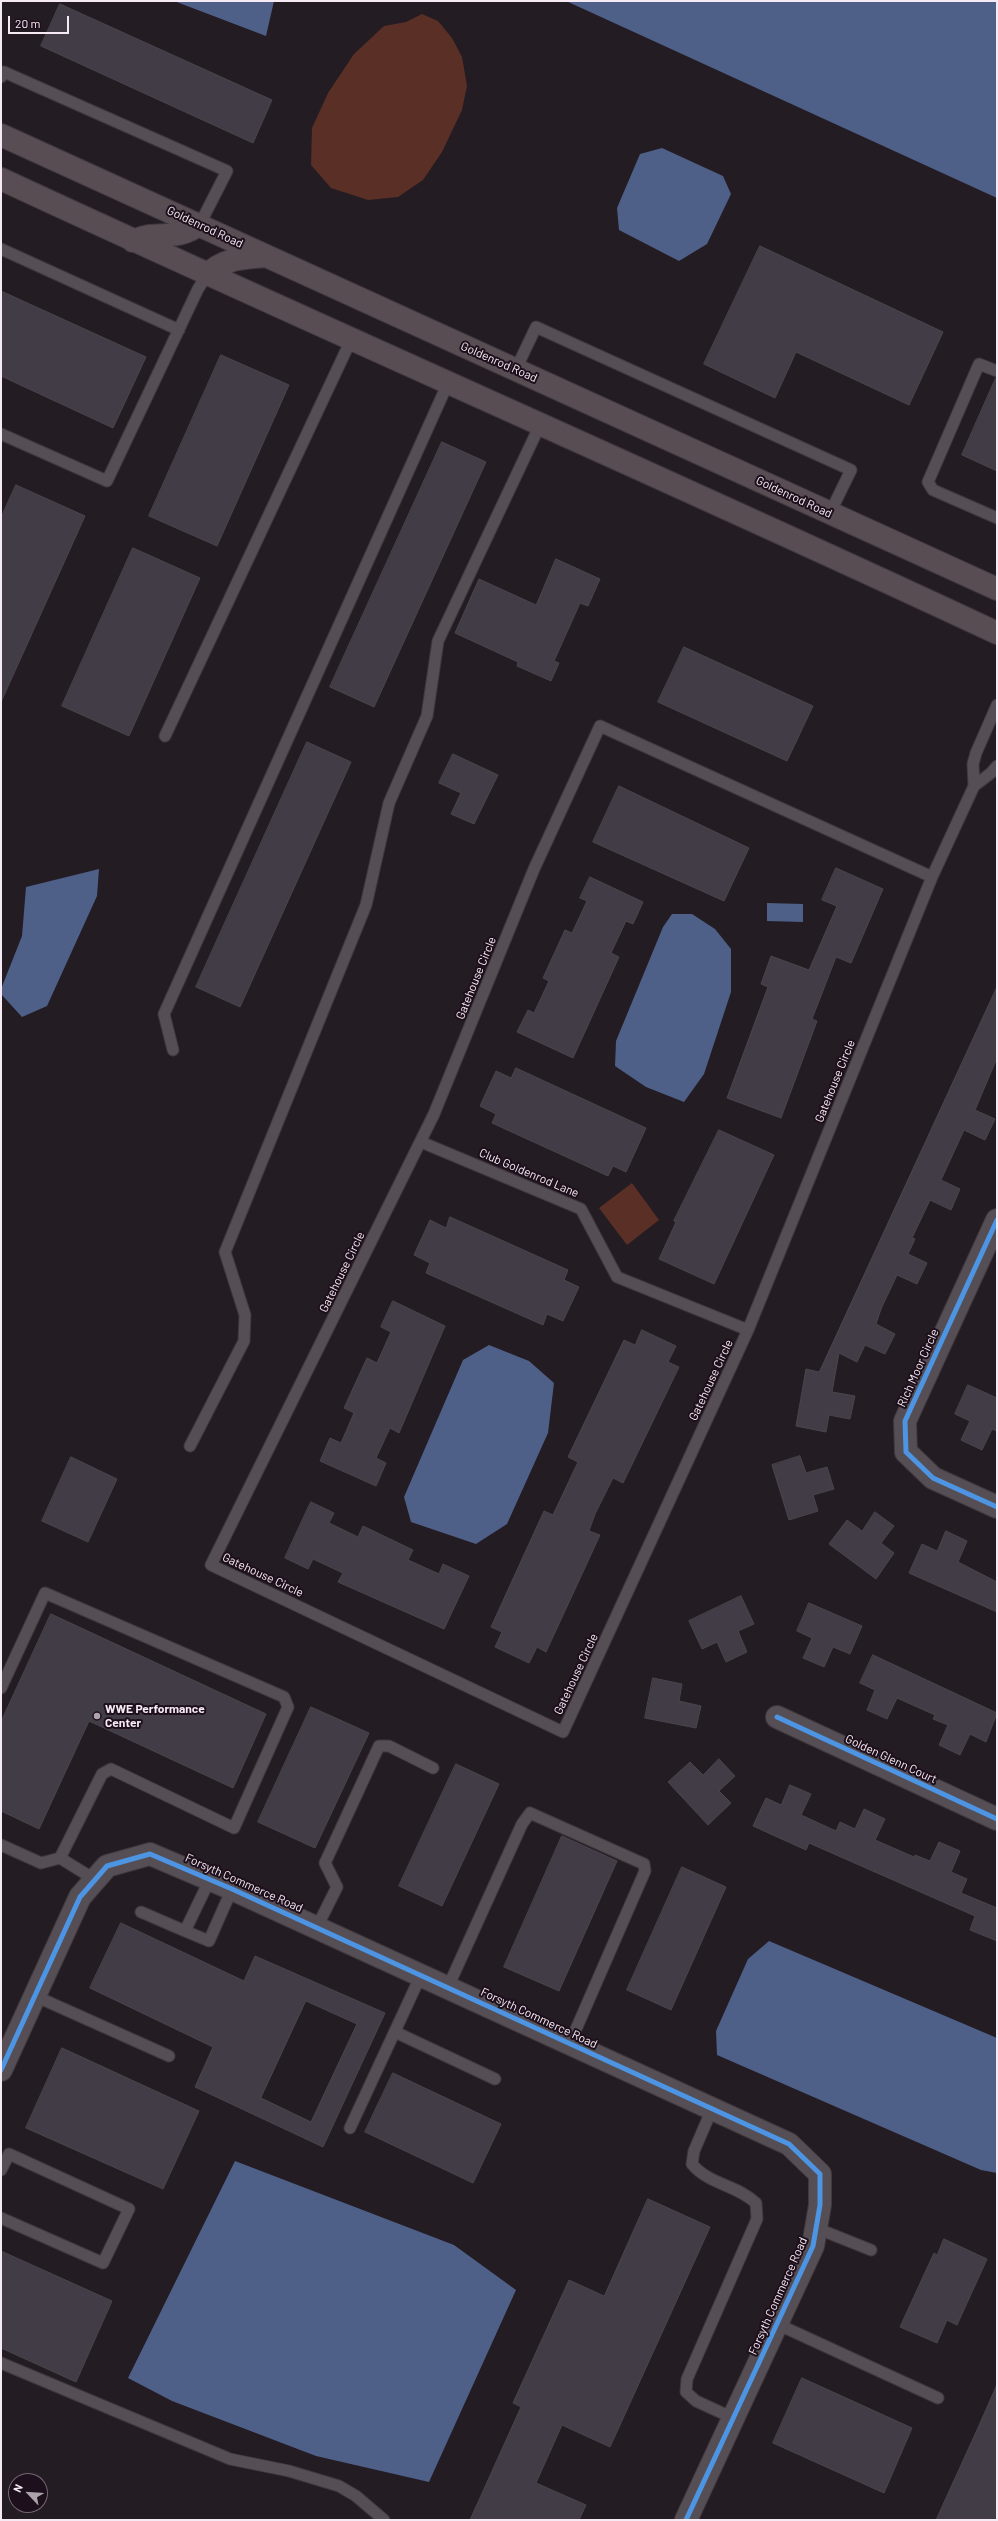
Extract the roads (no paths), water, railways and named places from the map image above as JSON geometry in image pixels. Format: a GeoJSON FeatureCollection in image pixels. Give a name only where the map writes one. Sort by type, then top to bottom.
{"type":"FeatureCollection","features":[{"type":"Feature","properties":{"kind":"main road","name":"Goldenrod Road"},"geometry":{"type":"LineString","coordinates":[[1,135],[200,224],[997,589]]}},
{"type":"Feature","properties":{"kind":"main road"},"geometry":{"type":"LineString","coordinates":[[1,179],[207,275],[540,424],[997,632]]}},
{"type":"Feature","properties":{"kind":"main road"},"geometry":{"type":"LineString","coordinates":[[133,241],[147,234],[168,237],[180,235],[200,224]]}},
{"type":"Feature","properties":{"kind":"main road"},"geometry":{"type":"LineString","coordinates":[[207,275],[216,266],[228,260],[267,256]]}},
{"type":"Feature","properties":{"kind":"street","name":"Rich Moor Circle"},"geometry":{"type":"LineString","coordinates":[[997,1220],[905,1421],[906,1452],[933,1478],[997,1507]]}},
{"type":"Feature","properties":{"kind":"street","name":"Golden Glenn Court"},"geometry":{"type":"LineString","coordinates":[[777,1717],[997,1819]]}},
{"type":"Feature","properties":{"kind":"street","name":"Forsyth Commerce Road"},"geometry":{"type":"LineString","coordinates":[[1,2070],[80,1897],[94,1879],[107,1866],[150,1854],[232,1888],[789,2144],[820,2174],[820,2205],[814,2246],[686,2520]]}},
{"type":"Feature","properties":{"kind":"lane"},"geometry":{"type":"LineString","coordinates":[[1,77],[4,72],[227,171],[200,224]]}},
{"type":"Feature","properties":{"kind":"lane"},"geometry":{"type":"LineString","coordinates":[[1,249],[179,330]]}},
{"type":"Feature","properties":{"kind":"lane"},"geometry":{"type":"LineString","coordinates":[[1,434],[107,481],[198,289],[207,275]]}},
{"type":"Feature","properties":{"kind":"lane"},"geometry":{"type":"LineString","coordinates":[[516,369],[536,327],[720,409],[851,470],[830,513]]}},
{"type":"Feature","properties":{"kind":"lane"},"geometry":{"type":"LineString","coordinates":[[165,736],[351,340]]}},
{"type":"Feature","properties":{"kind":"lane"},"geometry":{"type":"LineString","coordinates":[[997,371],[979,364],[928,482],[933,490],[997,518]]}},
{"type":"Feature","properties":{"kind":"lane"},"geometry":{"type":"LineString","coordinates":[[174,1050],[164,1014],[448,383]]}},
{"type":"Feature","properties":{"kind":"lane"},"geometry":{"type":"LineString","coordinates":[[190,1446],[244,1341],[245,1315],[225,1252],[366,905],[389,803],[428,716],[438,641],[540,424]]}},
{"type":"Feature","properties":{"kind":"lane","name":"Gatehouse Circle"},"geometry":{"type":"LineString","coordinates":[[932,877],[600,726],[534,869],[421,1142],[211,1565],[563,1732],[748,1330],[932,877],[974,786],[973,764],[976,753],[997,705]]}},
{"type":"Feature","properties":{"kind":"lane","name":"Gatehouse Circle"},"geometry":{"type":"LineString","coordinates":[[974,786],[991,773],[997,766]]}},
{"type":"Feature","properties":{"kind":"lane","name":"Club Goldenrod Lane"},"geometry":{"type":"LineString","coordinates":[[421,1142],[581,1209],[617,1277],[748,1330]]}},
{"type":"Feature","properties":{"kind":"lane"},"geometry":{"type":"LineString","coordinates":[[1,1688],[45,1593],[284,1697],[288,1707],[234,1828],[111,1769],[102,1774],[60,1858]]}},
{"type":"Feature","properties":{"kind":"lane"},"geometry":{"type":"LineString","coordinates":[[317,1927],[337,1887],[325,1863],[379,1746],[389,1746],[433,1768]]}},
{"type":"Feature","properties":{"kind":"lane"},"geometry":{"type":"LineString","coordinates":[[448,1987],[522,1824],[530,1813],[644,1864],[645,1871],[570,2043]]}},
{"type":"Feature","properties":{"kind":"lane"},"geometry":{"type":"LineString","coordinates":[[1,1845],[41,1863],[60,1858],[94,1879]]}},
{"type":"Feature","properties":{"kind":"lane"},"geometry":{"type":"LineString","coordinates":[[185,1931],[210,1879]]}},
{"type":"Feature","properties":{"kind":"lane"},"geometry":{"type":"LineString","coordinates":[[141,1912],[209,1941],[232,1888]]}},
{"type":"Feature","properties":{"kind":"lane"},"geometry":{"type":"LineString","coordinates":[[350,2128],[422,1976]]}},
{"type":"Feature","properties":{"kind":"lane"},"geometry":{"type":"LineString","coordinates":[[35,1996],[169,2056]]}},
{"type":"Feature","properties":{"kind":"lane"},"geometry":{"type":"LineString","coordinates":[[395,2032],[494,2079]]}},
{"type":"Feature","properties":{"kind":"lane"},"geometry":{"type":"LineString","coordinates":[[712,2109],[694,2151],[692,2164],[700,2174],[746,2193],[756,2203],[756,2219],[687,2379],[686,2392],[696,2402],[734,2418]]}},
{"type":"Feature","properties":{"kind":"lane"},"geometry":{"type":"LineString","coordinates":[[1,2170],[9,2154],[129,2209],[103,2263],[1,2218]]}},
{"type":"Feature","properties":{"kind":"lane"},"geometry":{"type":"LineString","coordinates":[[816,2228],[870,2250]]}},
{"type":"Feature","properties":{"kind":"lane"},"geometry":{"type":"LineString","coordinates":[[777,2324],[938,2398]]}},
{"type":"Feature","properties":{"kind":"lane"},"geometry":{"type":"LineString","coordinates":[[1,2363],[230,2459],[289,2471],[339,2486],[356,2496],[384,2520]]}},
{"type":"Feature","properties":{"kind":"water"},"geometry":{"type":"Polygon","coordinates":[[[174,1],[274,1],[266,36],[174,1]]]}},
{"type":"Feature","properties":{"kind":"water"},"geometry":{"type":"Polygon","coordinates":[[[566,1],[997,1],[997,198],[566,1]]]}},
{"type":"Feature","properties":{"kind":"water"},"geometry":{"type":"Polygon","coordinates":[[[662,148],[723,176],[731,194],[707,244],[679,261],[619,230],[617,208],[640,154],[662,148]]]}},
{"type":"Feature","properties":{"kind":"water"},"geometry":{"type":"Polygon","coordinates":[[[99,869],[97,896],[47,1006],[22,1017],[1,994],[1,989],[22,936],[26,887],[99,869]]]}},
{"type":"Feature","properties":{"kind":"water"},"geometry":{"type":"Polygon","coordinates":[[[767,903],[803,904],[803,922],[767,921],[767,903]]]}},
{"type":"Feature","properties":{"kind":"water"},"geometry":{"type":"Polygon","coordinates":[[[672,914],[692,914],[715,929],[731,949],[731,992],[704,1074],[684,1102],[646,1087],[615,1066],[616,1041],[663,927],[672,914]]]}},
{"type":"Feature","properties":{"kind":"water"},"geometry":{"type":"Polygon","coordinates":[[[489,1345],[529,1361],[554,1383],[548,1433],[507,1524],[476,1544],[411,1522],[404,1497],[463,1360],[489,1345]]]}},
{"type":"Feature","properties":{"kind":"water"},"geometry":{"type":"Polygon","coordinates":[[[769,1941],[997,2038],[997,2173],[981,2170],[717,2055],[716,2031],[748,1959],[769,1941]]]}},
{"type":"Feature","properties":{"kind":"water"},"geometry":{"type":"Polygon","coordinates":[[[235,2161],[454,2245],[516,2290],[429,2482],[316,2456],[172,2401],[128,2378],[235,2161]]]}},
{"type":"Feature","properties":{"kind":"place","name":"WWE Performance Center"},"geometry":{"type":"Point","coordinates":[97,1716]}}]}
